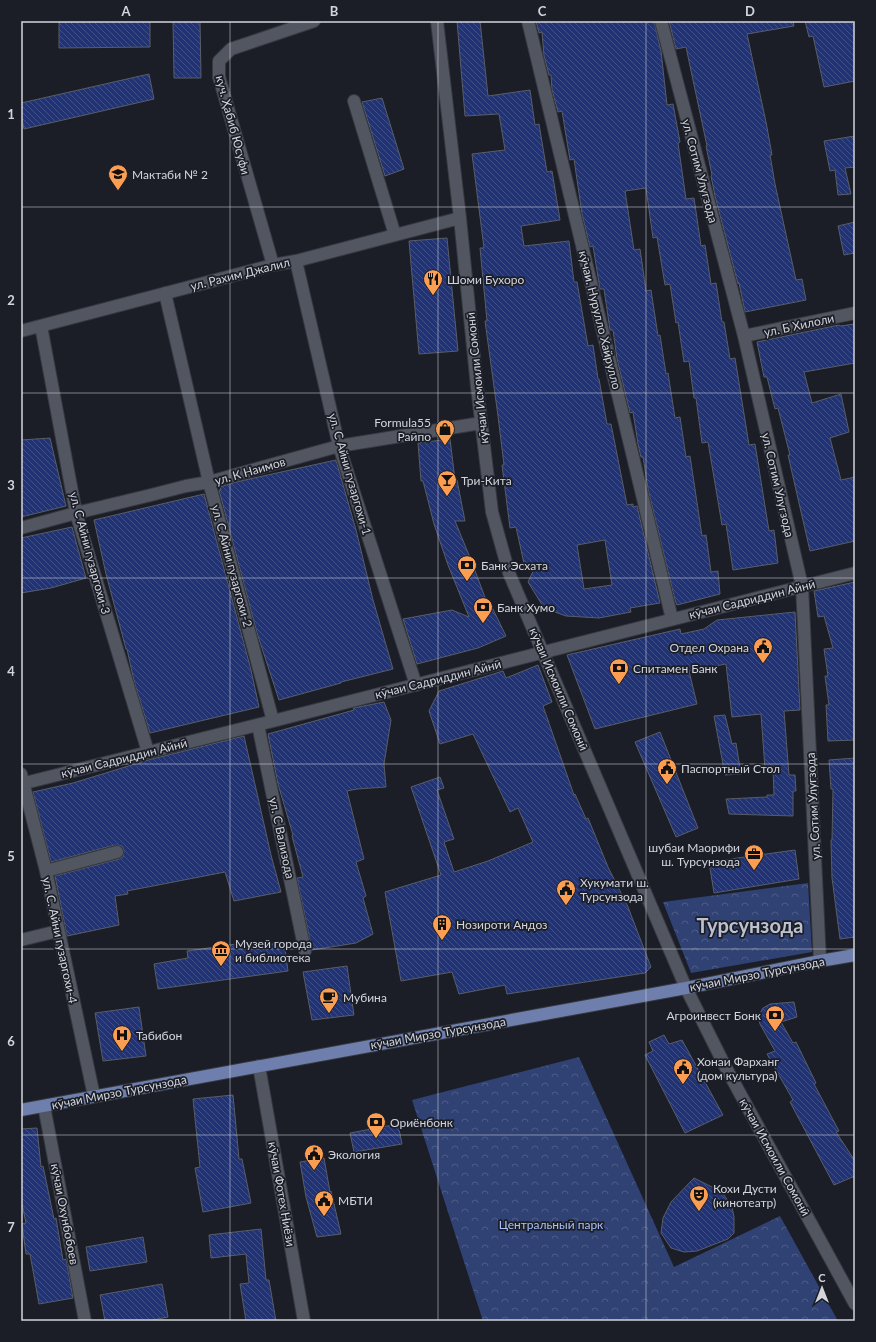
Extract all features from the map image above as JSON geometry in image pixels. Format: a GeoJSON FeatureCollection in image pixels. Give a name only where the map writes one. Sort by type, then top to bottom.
{"type":"FeatureCollection","features":[{"type":"Feature","properties":{"kind":"main road","name":"кӯчаи Мирзо Турсунзода"},"geometry":{"type":"LineString","coordinates":[[21,1110],[686,988],[855,955]]}},
{"type":"Feature","properties":{"kind":"street","name":"куч. Ҳабиб Юсуфи"},"geometry":{"type":"LineString","coordinates":[[273,265],[219,77],[219,61],[231,49],[314,21]]}},
{"type":"Feature","properties":{"kind":"street","name":"кӯчаи Исмоили Сомонӣ"},"geometry":{"type":"LineString","coordinates":[[437,21],[492,512],[509,573],[686,988],[725,1066],[855,1304]]}},
{"type":"Feature","properties":{"kind":"street","name":"кӯчаи. Нурулло Хайрулло"},"geometry":{"type":"LineString","coordinates":[[528,21],[672,619]]}},
{"type":"Feature","properties":{"kind":"street","name":"ул. Сотим Улугзода"},"geometry":{"type":"LineString","coordinates":[[661,21],[744,336],[802,586],[820,961]]}},
{"type":"Feature","properties":{"kind":"street"},"geometry":{"type":"LineString","coordinates":[[354,101],[395,235]]}},
{"type":"Feature","properties":{"kind":"street","name":"ул. Рахим Джалил"},"geometry":{"type":"LineString","coordinates":[[21,331],[460,218]]}},
{"type":"Feature","properties":{"kind":"street","name":"ул. С Айни гузаргохи-1"},"geometry":{"type":"LineString","coordinates":[[296,261],[339,446],[416,685]]}},
{"type":"Feature","properties":{"kind":"street","name":"ул. С Айни гузаргохи-2"},"geometry":{"type":"LineString","coordinates":[[165,294],[210,482],[273,721]]}},
{"type":"Feature","properties":{"kind":"street","name":"ул. Б Хилоли"},"geometry":{"type":"LineString","coordinates":[[744,336],[855,313]]}},
{"type":"Feature","properties":{"kind":"street","name":"ул. С Айни гузаргохи-3"},"geometry":{"type":"LineString","coordinates":[[41,326],[76,513],[148,752]]}},
{"type":"Feature","properties":{"kind":"street","name":"ул. К Наимов"},"geometry":{"type":"LineString","coordinates":[[21,528],[186,486],[210,482],[339,446],[481,423]]}},
{"type":"Feature","properties":{"kind":"street","name":"кӯчаи Садриддин Айнӣ"},"geometry":{"type":"LineString","coordinates":[[22,780],[148,752],[258,725],[855,573]]}},
{"type":"Feature","properties":{"kind":"street","name":"ул. С Вализода"},"geometry":{"type":"LineString","coordinates":[[258,725],[305,952]]}},
{"type":"Feature","properties":{"kind":"street","name":"ул. С. Айни гузаргохи-4"},"geometry":{"type":"LineString","coordinates":[[22,780],[46,871],[94,1096]]}},
{"type":"Feature","properties":{"kind":"street"},"geometry":{"type":"LineString","coordinates":[[46,871],[118,852]]}},
{"type":"Feature","properties":{"kind":"street"},"geometry":{"type":"LineString","coordinates":[[21,940],[58,931]]}},
{"type":"Feature","properties":{"kind":"street","name":"кӯчаи Фотех Ниёзи"},"geometry":{"type":"LineString","coordinates":[[259,1066],[304,1321]]}},
{"type":"Feature","properties":{"kind":"street","name":"кӯчаи Охунбобоев"},"geometry":{"type":"LineString","coordinates":[[44,1106],[85,1321]]}},
{"type":"Feature","properties":{"kind":"green space"},"geometry":{"type":"Polygon","coordinates":[[[808,883],[812,952],[691,973],[663,902],[808,883]]]}},
{"type":"Feature","properties":{"kind":"green space","name":"Центральный парк"},"geometry":{"type":"Polygon","coordinates":[[[579,1057],[674,1267],[780,1216],[838,1321],[483,1321],[412,1100],[579,1057]]]}},
{"type":"Feature","properties":{"kind":"building"},"geometry":{"type":"Polygon","coordinates":[[[150,21],[150,47],[59,48],[59,22],[150,21]]]}},
{"type":"Feature","properties":{"kind":"building"},"geometry":{"type":"Polygon","coordinates":[[[173,21],[200,21],[201,78],[174,78],[173,21]]]}},
{"type":"Feature","properties":{"kind":"building"},"geometry":{"type":"Polygon","coordinates":[[[457,21],[480,21],[488,96],[530,90],[535,125],[539,124],[547,172],[552,171],[560,220],[521,226],[524,246],[569,241],[574,282],[577,282],[588,346],[593,345],[607,424],[611,424],[627,505],[633,504],[633,507],[637,506],[660,603],[630,608],[631,612],[599,618],[566,616],[544,608],[528,582],[536,565],[525,568],[516,527],[510,528],[502,465],[504,465],[485,321],[487,321],[480,248],[484,248],[472,154],[505,150],[499,114],[465,116],[457,21]],[[605,540],[577,545],[584,589],[612,585],[605,540]]]}},
{"type":"Feature","properties":{"kind":"building"},"geometry":{"type":"Polygon","coordinates":[[[536,21],[654,21],[661,51],[667,105],[673,104],[680,142],[678,143],[686,199],[694,198],[701,246],[705,245],[711,284],[716,283],[730,359],[735,358],[749,445],[755,444],[769,531],[774,530],[778,563],[733,570],[726,524],[722,525],[708,442],[702,443],[689,361],[684,362],[670,284],[665,285],[657,237],[653,238],[646,188],[625,191],[634,250],[640,249],[646,291],[651,290],[658,336],[660,335],[666,374],[668,373],[675,418],[680,417],[686,457],[690,456],[702,536],[706,535],[711,572],[718,571],[720,594],[677,605],[675,600],[648,489],[643,457],[641,457],[638,444],[633,412],[630,413],[617,359],[613,330],[610,330],[604,289],[600,289],[593,246],[590,247],[582,214],[574,159],[570,160],[562,111],[558,112],[552,90],[551,75],[549,75],[544,56],[542,32],[539,33],[536,21]]]}},
{"type":"Feature","properties":{"kind":"building"},"geometry":{"type":"Polygon","coordinates":[[[669,21],[793,21],[794,26],[747,34],[766,122],[775,184],[796,280],[802,279],[806,300],[745,312],[739,283],[738,284],[715,196],[707,146],[686,47],[676,49],[669,21]]]}},
{"type":"Feature","properties":{"kind":"building"},"geometry":{"type":"Polygon","coordinates":[[[805,21],[855,21],[855,81],[824,87],[813,36],[809,37],[805,21]]]}},
{"type":"Feature","properties":{"kind":"building"},"geometry":{"type":"Polygon","coordinates":[[[149,74],[154,99],[24,129],[21,114],[21,103],[149,74]]]}},
{"type":"Feature","properties":{"kind":"building"},"geometry":{"type":"Polygon","coordinates":[[[382,98],[404,169],[385,176],[362,102],[382,98]]]}},
{"type":"Feature","properties":{"kind":"building"},"geometry":{"type":"Polygon","coordinates":[[[855,136],[855,167],[845,168],[851,194],[838,195],[835,170],[830,171],[824,141],[855,136]]]}},
{"type":"Feature","properties":{"kind":"building"},"geometry":{"type":"Polygon","coordinates":[[[855,222],[855,253],[844,255],[838,226],[855,222]]]}},
{"type":"Feature","properties":{"kind":"building","name":"Шоми Бухоро"},"geometry":{"type":"Polygon","coordinates":[[[447,238],[458,351],[419,354],[409,241],[447,238]]]}},
{"type":"Feature","properties":{"kind":"building"},"geometry":{"type":"Polygon","coordinates":[[[855,324],[855,363],[804,372],[812,403],[841,394],[849,432],[830,438],[841,480],[855,477],[855,541],[810,551],[788,455],[790,455],[778,408],[775,409],[767,377],[764,377],[757,342],[839,325],[855,324]]]}},
{"type":"Feature","properties":{"kind":"building"},"geometry":{"type":"Polygon","coordinates":[[[50,438],[66,506],[21,517],[21,440],[50,438]]]}},
{"type":"Feature","properties":{"kind":"building"},"geometry":{"type":"Polygon","coordinates":[[[450,439],[455,480],[457,480],[465,521],[455,521],[486,600],[488,599],[506,636],[478,648],[417,664],[403,619],[452,610],[469,617],[448,565],[434,524],[423,481],[421,481],[418,443],[450,439]]]}},
{"type":"Feature","properties":{"kind":"building"},"geometry":{"type":"Polygon","coordinates":[[[336,460],[393,669],[279,700],[257,633],[219,490],[221,490],[220,487],[236,482],[336,460]]]}},
{"type":"Feature","properties":{"kind":"building"},"geometry":{"type":"Polygon","coordinates":[[[204,494],[251,670],[259,707],[150,733],[134,681],[127,649],[106,574],[94,520],[204,494]]]}},
{"type":"Feature","properties":{"kind":"building"},"geometry":{"type":"Polygon","coordinates":[[[72,527],[86,578],[51,588],[21,593],[21,538],[72,527]]]}},
{"type":"Feature","properties":{"kind":"building"},"geometry":{"type":"Polygon","coordinates":[[[855,582],[855,740],[828,741],[826,705],[829,705],[825,676],[828,676],[824,649],[833,648],[824,616],[818,617],[814,591],[855,582]]]}},
{"type":"Feature","properties":{"kind":"building"},"geometry":{"type":"Polygon","coordinates":[[[795,612],[800,710],[784,711],[789,775],[795,775],[796,791],[793,791],[793,816],[729,814],[726,799],[767,797],[767,795],[774,795],[773,769],[765,769],[761,714],[732,717],[726,664],[689,671],[697,704],[595,729],[567,655],[680,629],[681,634],[704,629],[717,620],[795,612]]]}},
{"type":"Feature","properties":{"kind":"building"},"geometry":{"type":"Polygon","coordinates":[[[538,665],[552,702],[543,706],[574,795],[575,794],[586,819],[588,818],[608,867],[628,907],[651,967],[645,973],[507,994],[505,985],[459,994],[452,972],[401,981],[385,892],[441,875],[411,787],[440,777],[444,788],[437,790],[454,839],[444,842],[454,872],[488,861],[533,842],[518,808],[510,812],[473,734],[440,744],[429,711],[439,691],[503,671],[506,678],[538,665]]]}},
{"type":"Feature","properties":{"kind":"building"},"geometry":{"type":"Polygon","coordinates":[[[384,702],[391,720],[384,764],[386,787],[347,791],[364,859],[356,862],[366,896],[363,898],[373,934],[356,943],[312,950],[297,878],[303,877],[292,836],[293,835],[278,784],[268,734],[354,710],[353,708],[384,702]]]}},
{"type":"Feature","properties":{"kind":"building"},"geometry":{"type":"Polygon","coordinates":[[[725,715],[732,744],[736,743],[741,774],[725,775],[714,716],[725,715]]]}},
{"type":"Feature","properties":{"kind":"building","name":"Паспортный Стол"},"geometry":{"type":"Polygon","coordinates":[[[660,732],[698,828],[676,837],[635,742],[660,732]]]}},
{"type":"Feature","properties":{"kind":"building"},"geometry":{"type":"Polygon","coordinates":[[[244,736],[281,892],[234,901],[225,872],[127,891],[128,894],[115,896],[119,925],[67,936],[55,876],[119,859],[123,857],[124,850],[122,846],[115,845],[51,862],[33,792],[73,783],[148,760],[244,736]]]}},
{"type":"Feature","properties":{"kind":"building"},"geometry":{"type":"Polygon","coordinates":[[[855,758],[855,937],[840,939],[832,878],[831,840],[833,789],[831,789],[829,760],[855,758]]]}},
{"type":"Feature","properties":{"kind":"building","name":"шубаи Маорифи ш. Турсунзода"},"geometry":{"type":"Polygon","coordinates":[[[795,850],[799,879],[714,893],[709,862],[795,850]]]}},
{"type":"Feature","properties":{"kind":"building","name":"Музей города и библиотека"},"geometry":{"type":"Polygon","coordinates":[[[250,942],[252,947],[284,942],[288,971],[158,989],[154,964],[188,958],[187,951],[250,942]]]}},
{"type":"Feature","properties":{"kind":"building"},"geometry":{"type":"Polygon","coordinates":[[[347,966],[354,1015],[312,1020],[303,972],[347,966]]]}},
{"type":"Feature","properties":{"kind":"building"},"geometry":{"type":"Polygon","coordinates":[[[794,1002],[797,1017],[781,1022],[793,1043],[796,1042],[816,1083],[814,1084],[839,1131],[836,1132],[855,1161],[855,1176],[834,1185],[790,1102],[793,1100],[767,1054],[775,1051],[760,1024],[758,1017],[763,1008],[770,1004],[794,1002]]]}},
{"type":"Feature","properties":{"kind":"building"},"geometry":{"type":"Polygon","coordinates":[[[139,1007],[146,1056],[103,1061],[95,1013],[139,1007]]]}},
{"type":"Feature","properties":{"kind":"building","name":"Хонаи Фарханг (дом культура)"},"geometry":{"type":"Polygon","coordinates":[[[664,1035],[669,1044],[682,1040],[723,1115],[685,1133],[645,1055],[653,1051],[649,1042],[664,1035]]]}},
{"type":"Feature","properties":{"kind":"building"},"geometry":{"type":"Polygon","coordinates":[[[233,1095],[239,1159],[242,1159],[251,1203],[203,1212],[195,1168],[200,1167],[193,1099],[233,1095]]]}},
{"type":"Feature","properties":{"kind":"building","name":"Ориёнбонк"},"geometry":{"type":"Polygon","coordinates":[[[398,1124],[402,1144],[354,1152],[350,1133],[398,1124]]]}},
{"type":"Feature","properties":{"kind":"building"},"geometry":{"type":"Polygon","coordinates":[[[37,1128],[41,1167],[43,1166],[54,1219],[56,1218],[63,1260],[66,1259],[73,1298],[39,1304],[30,1254],[26,1254],[22,1224],[26,1223],[21,1199],[21,1129],[37,1128]]]}},
{"type":"Feature","properties":{"kind":"building"},"geometry":{"type":"Polygon","coordinates":[[[324,1158],[330,1192],[331,1191],[341,1234],[317,1237],[306,1197],[300,1162],[324,1158]]]}},
{"type":"Feature","properties":{"kind":"building","name":"Кохи Дусти (кинотеатр)"},"geometry":{"type":"Polygon","coordinates":[[[694,1178],[722,1192],[732,1207],[734,1217],[734,1233],[728,1239],[697,1251],[684,1252],[671,1248],[661,1233],[663,1218],[671,1202],[694,1178]]]}},
{"type":"Feature","properties":{"kind":"building"},"geometry":{"type":"Polygon","coordinates":[[[261,1229],[266,1280],[269,1280],[276,1321],[246,1321],[240,1284],[249,1283],[246,1254],[211,1258],[209,1235],[261,1229]]]}},
{"type":"Feature","properties":{"kind":"building"},"geometry":{"type":"Polygon","coordinates":[[[143,1237],[147,1262],[90,1271],[86,1247],[143,1237]]]}},
{"type":"Feature","properties":{"kind":"building"},"geometry":{"type":"Polygon","coordinates":[[[162,1284],[168,1317],[148,1321],[105,1321],[100,1295],[162,1284]]]}},
{"type":"Feature","properties":{"kind":"place","name":"Мактаби № 2"},"geometry":{"type":"Point","coordinates":[118,191]}},
{"type":"Feature","properties":{"kind":"place","name":"Шоми Бухоро"},"geometry":{"type":"Point","coordinates":[433,296]}},
{"type":"Feature","properties":{"kind":"place","name":"Formula55 Райпо"},"geometry":{"type":"Point","coordinates":[445,446]}},
{"type":"Feature","properties":{"kind":"place","name":"Три-Кита"},"geometry":{"type":"Point","coordinates":[447,497]}},
{"type":"Feature","properties":{"kind":"place","name":"Банк Эсхата"},"geometry":{"type":"Point","coordinates":[467,582]}},
{"type":"Feature","properties":{"kind":"place","name":"Банк Хумо"},"geometry":{"type":"Point","coordinates":[483,624]}},
{"type":"Feature","properties":{"kind":"place","name":"Отдел Охрана"},"geometry":{"type":"Point","coordinates":[763,664]}},
{"type":"Feature","properties":{"kind":"place","name":"Спитамен Банк"},"geometry":{"type":"Point","coordinates":[619,685]}},
{"type":"Feature","properties":{"kind":"place","name":"Паспортный Стол"},"geometry":{"type":"Point","coordinates":[667,785]}},
{"type":"Feature","properties":{"kind":"place","name":"шубаи Маорифи ш. Турсунзода"},"geometry":{"type":"Point","coordinates":[754,871]}},
{"type":"Feature","properties":{"kind":"place","name":"Хукумати ш. Турсунзода"},"geometry":{"type":"Point","coordinates":[566,906]}},
{"type":"Feature","properties":{"kind":"place","name":"Нозироти Андоз"},"geometry":{"type":"Point","coordinates":[442,941]}},
{"type":"Feature","properties":{"kind":"place","name":"Музей города и библиотека"},"geometry":{"type":"Point","coordinates":[221,967]}},
{"type":"Feature","properties":{"kind":"place","name":"Мубина"},"geometry":{"type":"Point","coordinates":[329,1014]}},
{"type":"Feature","properties":{"kind":"place","name":"Агроинвест Бонк"},"geometry":{"type":"Point","coordinates":[775,1032]}},
{"type":"Feature","properties":{"kind":"place","name":"Табибон"},"geometry":{"type":"Point","coordinates":[122,1052]}},
{"type":"Feature","properties":{"kind":"place","name":"Хонаи Фарханг (дом культура)"},"geometry":{"type":"Point","coordinates":[683,1085]}},
{"type":"Feature","properties":{"kind":"place","name":"Ориёнбонк"},"geometry":{"type":"Point","coordinates":[376,1139]}},
{"type":"Feature","properties":{"kind":"place","name":"Экология"},"geometry":{"type":"Point","coordinates":[314,1171]}},
{"type":"Feature","properties":{"kind":"place","name":"Кохи Дусти (кинотеатр)"},"geometry":{"type":"Point","coordinates":[699,1212]}},
{"type":"Feature","properties":{"kind":"place","name":"МБТИ"},"geometry":{"type":"Point","coordinates":[324,1217]}},
{"type":"Feature","properties":{"kind":"district","name":"Турсунзода"},"geometry":{"type":"Point","coordinates":[750,925]}}]}
